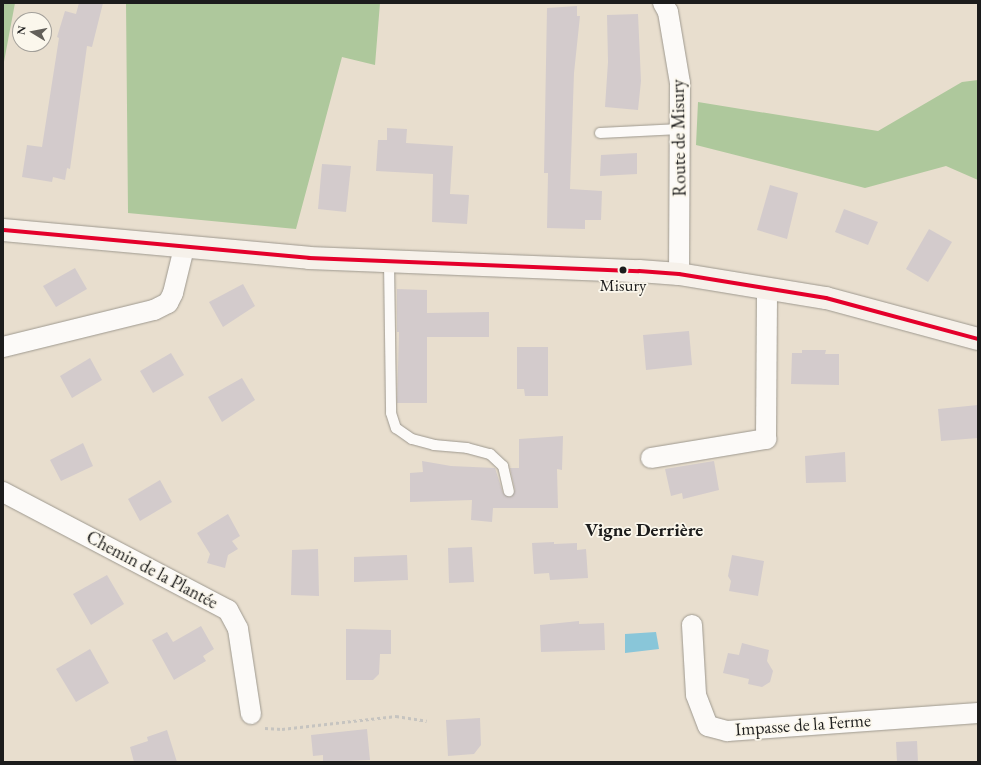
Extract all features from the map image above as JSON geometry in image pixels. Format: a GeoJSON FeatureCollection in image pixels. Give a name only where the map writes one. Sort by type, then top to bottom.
{"type":"FeatureCollection","features":[{"type":"Feature","properties":{"kind":"street","name":"Route de Misury"},"geometry":{"type":"LineString","coordinates":[[663,3],[668,12],[680,83],[679,274]]}},
{"type":"Feature","properties":{"kind":"street"},"geometry":{"type":"LineString","coordinates":[[3,230],[184,248],[390,262],[639,271],[679,274],[826,298],[978,339]]}},
{"type":"Feature","properties":{"kind":"street"},"geometry":{"type":"LineString","coordinates":[[3,347],[154,310],[168,303],[173,293],[184,248]]}},
{"type":"Feature","properties":{"kind":"street"},"geometry":{"type":"LineString","coordinates":[[651,458],[766,439],[766,288]]}},
{"type":"Feature","properties":{"kind":"street","name":"Chemin de la Plantée"},"geometry":{"type":"LineString","coordinates":[[3,492],[228,610],[238,629],[250,714]]}},
{"type":"Feature","properties":{"kind":"street","name":"Impasse de la Ferme"},"geometry":{"type":"LineString","coordinates":[[692,625],[696,695],[708,726],[727,731],[978,713]]}},
{"type":"Feature","properties":{"kind":"lane"},"geometry":{"type":"LineString","coordinates":[[600,133],[680,129]]}},
{"type":"Feature","properties":{"kind":"lane"},"geometry":{"type":"LineString","coordinates":[[390,262],[391,413],[396,428],[412,439],[434,445],[467,448],[490,454],[503,466],[509,491]]}},
{"type":"Feature","properties":{"kind":"path"},"geometry":{"type":"LineString","coordinates":[[250,714],[265,729],[396,716],[427,721]]}},
{"type":"Feature","properties":{"kind":"green space"},"geometry":{"type":"Polygon","coordinates":[[[3,3],[15,3],[13,12],[12,12],[3,67],[3,3]]]}},
{"type":"Feature","properties":{"kind":"green space"},"geometry":{"type":"Polygon","coordinates":[[[126,3],[380,3],[375,65],[342,57],[296,229],[128,213],[126,3]]]}},
{"type":"Feature","properties":{"kind":"green space"},"geometry":{"type":"Polygon","coordinates":[[[978,80],[978,180],[946,166],[865,188],[696,145],[698,102],[878,131],[962,82],[978,80]]]}},
{"type":"Feature","properties":{"kind":"water"},"geometry":{"type":"Polygon","coordinates":[[[656,632],[659,649],[625,653],[625,634],[656,632]]]}},
{"type":"Feature","properties":{"kind":"building"},"geometry":{"type":"Polygon","coordinates":[[[79,3],[103,3],[92,47],[87,46],[70,169],[67,168],[65,180],[53,177],[52,182],[22,177],[27,145],[42,147],[59,38],[57,37],[65,11],[76,14],[79,3]]]}},
{"type":"Feature","properties":{"kind":"building"},"geometry":{"type":"Polygon","coordinates":[[[577,6],[577,16],[580,16],[574,73],[570,189],[602,191],[601,220],[585,220],[585,229],[547,228],[548,173],[544,173],[547,8],[577,6]]]}},
{"type":"Feature","properties":{"kind":"building"},"geometry":{"type":"Polygon","coordinates":[[[638,14],[641,81],[638,110],[605,107],[608,62],[607,15],[638,14]]]}},
{"type":"Feature","properties":{"kind":"building"},"geometry":{"type":"Polygon","coordinates":[[[387,128],[407,129],[406,143],[453,146],[450,194],[469,195],[467,224],[432,222],[433,174],[376,171],[378,140],[387,140],[387,128]]]}},
{"type":"Feature","properties":{"kind":"building"},"geometry":{"type":"Polygon","coordinates":[[[637,153],[637,174],[600,176],[601,155],[637,153]]]}},
{"type":"Feature","properties":{"kind":"building"},"geometry":{"type":"Polygon","coordinates":[[[322,164],[351,166],[346,212],[318,209],[322,164]]]}},
{"type":"Feature","properties":{"kind":"building"},"geometry":{"type":"Polygon","coordinates":[[[770,185],[798,193],[787,239],[757,230],[770,185]]]}},
{"type":"Feature","properties":{"kind":"building"},"geometry":{"type":"Polygon","coordinates":[[[844,209],[878,222],[868,245],[835,232],[844,209]]]}},
{"type":"Feature","properties":{"kind":"building"},"geometry":{"type":"Polygon","coordinates":[[[929,229],[952,242],[928,282],[906,269],[929,229]]]}},
{"type":"Feature","properties":{"kind":"building"},"geometry":{"type":"Polygon","coordinates":[[[75,268],[87,289],[56,307],[43,286],[75,268]]]}},
{"type":"Feature","properties":{"kind":"building"},"geometry":{"type":"Polygon","coordinates":[[[243,284],[255,306],[223,327],[209,302],[243,284]]]}},
{"type":"Feature","properties":{"kind":"building"},"geometry":{"type":"Polygon","coordinates":[[[397,289],[427,290],[427,313],[489,312],[489,337],[427,337],[427,403],[397,403],[399,332],[397,332],[397,289]]]}},
{"type":"Feature","properties":{"kind":"building"},"geometry":{"type":"Polygon","coordinates":[[[689,331],[692,365],[646,370],[643,335],[689,331]]]}},
{"type":"Feature","properties":{"kind":"building"},"geometry":{"type":"Polygon","coordinates":[[[517,347],[548,347],[548,396],[525,396],[524,389],[517,389],[517,347]]]}},
{"type":"Feature","properties":{"kind":"building"},"geometry":{"type":"Polygon","coordinates":[[[802,350],[826,350],[825,354],[839,354],[839,385],[791,384],[792,353],[802,353],[802,350]]]}},
{"type":"Feature","properties":{"kind":"building"},"geometry":{"type":"Polygon","coordinates":[[[171,353],[184,375],[153,393],[140,371],[171,353]]]}},
{"type":"Feature","properties":{"kind":"building"},"geometry":{"type":"Polygon","coordinates":[[[90,358],[102,380],[72,398],[60,376],[90,358]]]}},
{"type":"Feature","properties":{"kind":"building"},"geometry":{"type":"Polygon","coordinates":[[[242,378],[255,400],[222,422],[208,397],[242,378]]]}},
{"type":"Feature","properties":{"kind":"building"},"geometry":{"type":"Polygon","coordinates":[[[978,405],[978,438],[941,441],[938,409],[978,405]]]}},
{"type":"Feature","properties":{"kind":"building"},"geometry":{"type":"Polygon","coordinates":[[[563,436],[562,470],[557,469],[558,508],[493,508],[492,522],[471,520],[472,500],[410,502],[410,473],[423,472],[422,461],[451,466],[495,468],[503,493],[511,497],[515,490],[510,468],[519,468],[519,439],[563,436]]]}},
{"type":"Feature","properties":{"kind":"building"},"geometry":{"type":"Polygon","coordinates":[[[83,443],[93,466],[61,481],[50,460],[83,443]]]}},
{"type":"Feature","properties":{"kind":"building"},"geometry":{"type":"Polygon","coordinates":[[[845,452],[846,482],[806,483],[805,456],[845,452]]]}},
{"type":"Feature","properties":{"kind":"building"},"geometry":{"type":"Polygon","coordinates":[[[714,461],[719,490],[683,499],[682,493],[671,496],[665,469],[714,461]]]}},
{"type":"Feature","properties":{"kind":"building"},"geometry":{"type":"Polygon","coordinates":[[[160,480],[172,502],[140,521],[128,499],[160,480]]]}},
{"type":"Feature","properties":{"kind":"building"},"geometry":{"type":"Polygon","coordinates":[[[228,514],[240,536],[232,541],[238,549],[228,555],[225,568],[207,563],[210,554],[197,533],[228,514]]]}},
{"type":"Feature","properties":{"kind":"building"},"geometry":{"type":"Polygon","coordinates":[[[554,542],[554,544],[577,543],[577,550],[586,549],[588,578],[550,580],[549,573],[534,574],[532,543],[554,542]]]}},
{"type":"Feature","properties":{"kind":"building"},"geometry":{"type":"Polygon","coordinates":[[[472,547],[474,582],[449,583],[448,548],[472,547]]]}},
{"type":"Feature","properties":{"kind":"building"},"geometry":{"type":"Polygon","coordinates":[[[318,549],[319,596],[291,595],[292,550],[318,549]]]}},
{"type":"Feature","properties":{"kind":"building"},"geometry":{"type":"Polygon","coordinates":[[[407,555],[408,580],[354,582],[354,557],[407,555]]]}},
{"type":"Feature","properties":{"kind":"building"},"geometry":{"type":"Polygon","coordinates":[[[732,555],[764,561],[758,596],[729,591],[731,581],[728,576],[732,555]]]}},
{"type":"Feature","properties":{"kind":"building"},"geometry":{"type":"Polygon","coordinates":[[[107,575],[124,604],[91,625],[73,594],[107,575]]]}},
{"type":"Feature","properties":{"kind":"building"},"geometry":{"type":"Polygon","coordinates":[[[579,621],[579,624],[604,623],[605,650],[541,652],[540,625],[579,621]]]}},
{"type":"Feature","properties":{"kind":"building"},"geometry":{"type":"Polygon","coordinates":[[[201,626],[214,649],[203,656],[206,661],[174,680],[152,640],[167,632],[173,642],[201,626]]]}},
{"type":"Feature","properties":{"kind":"building"},"geometry":{"type":"Polygon","coordinates":[[[346,629],[391,630],[391,654],[380,654],[379,674],[373,680],[346,680],[346,629]]]}},
{"type":"Feature","properties":{"kind":"building"},"geometry":{"type":"Polygon","coordinates":[[[742,643],[769,650],[767,661],[773,671],[770,682],[762,687],[748,684],[749,679],[723,673],[728,653],[739,655],[742,643]]]}},
{"type":"Feature","properties":{"kind":"building"},"geometry":{"type":"Polygon","coordinates":[[[90,649],[109,683],[76,702],[56,669],[90,649]]]}},
{"type":"Feature","properties":{"kind":"building"},"geometry":{"type":"Polygon","coordinates":[[[480,718],[481,745],[474,754],[448,756],[446,720],[480,718]]]}},
{"type":"Feature","properties":{"kind":"building"},"geometry":{"type":"Polygon","coordinates":[[[367,729],[370,760],[323,762],[323,755],[313,756],[311,735],[367,729]]]}},
{"type":"Feature","properties":{"kind":"building"},"geometry":{"type":"Polygon","coordinates":[[[167,730],[177,762],[134,762],[130,747],[148,741],[147,737],[167,730]]]}},
{"type":"Feature","properties":{"kind":"building"},"geometry":{"type":"Polygon","coordinates":[[[917,741],[918,762],[897,762],[896,742],[917,741]]]}},
{"type":"Feature","properties":{"kind":"transit line"},"geometry":{"type":"LineString","coordinates":[[3,230],[309,258],[639,271],[679,274],[826,298],[978,339]]}},
{"type":"Feature","properties":{"kind":"place","name":"Misury"},"geometry":{"type":"Point","coordinates":[623,270]}},
{"type":"Feature","properties":{"kind":"district","name":"Vigne Derrière"},"geometry":{"type":"Point","coordinates":[644,530]}}]}
